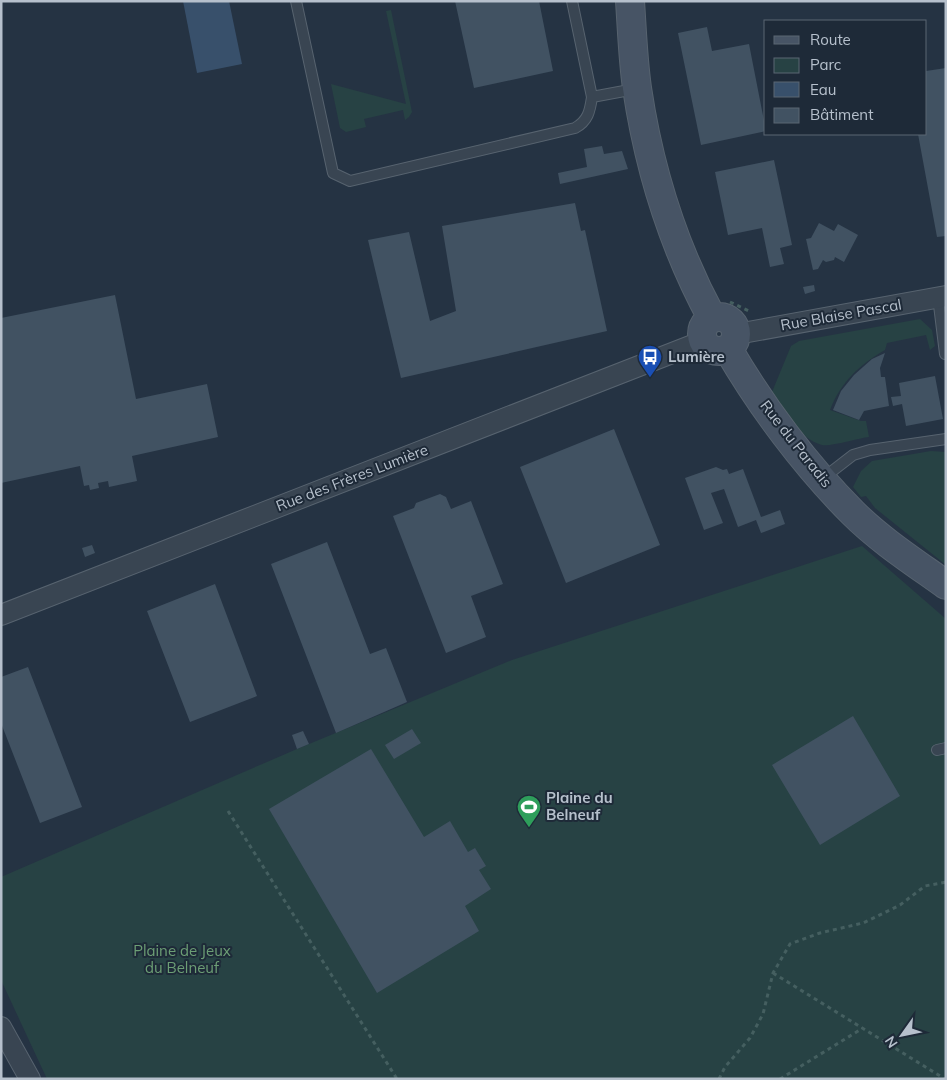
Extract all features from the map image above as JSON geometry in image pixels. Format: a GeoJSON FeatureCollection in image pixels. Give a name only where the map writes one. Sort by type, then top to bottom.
{"type":"FeatureCollection","features":[{"type":"Feature","properties":{"kind":"street","name":"Rue du Paradis"},"geometry":{"type":"LineString","coordinates":[[630,1],[637,88],[651,164],[666,217],[690,278],[720,336],[757,394],[808,465],[854,514],[904,555],[946,585]]}},
{"type":"Feature","properties":{"kind":"street","name":"Rue Blaise Pascal"},"geometry":{"type":"LineString","coordinates":[[720,336],[942,297]]}},
{"type":"Feature","properties":{"kind":"street","name":"Rue des Frères Lumière"},"geometry":{"type":"LineString","coordinates":[[1,615],[720,336]]}},
{"type":"Feature","properties":{"kind":"street"},"geometry":{"type":"LineString","coordinates":[[1,1027],[30,1079]]}},
{"type":"Feature","properties":{"kind":"lane"},"geometry":{"type":"LineString","coordinates":[[296,1],[333,173],[350,181],[575,128],[583,123],[590,108],[592,97],[572,1]]}},
{"type":"Feature","properties":{"kind":"lane"},"geometry":{"type":"LineString","coordinates":[[592,97],[637,88]]}},
{"type":"Feature","properties":{"kind":"lane"},"geometry":{"type":"LineString","coordinates":[[942,297],[945,354]]}},
{"type":"Feature","properties":{"kind":"lane"},"geometry":{"type":"LineString","coordinates":[[822,479],[853,455],[870,450],[946,439]]}},
{"type":"Feature","properties":{"kind":"path"},"geometry":{"type":"LineString","coordinates":[[228,811],[397,1079]]}},
{"type":"Feature","properties":{"kind":"path"},"geometry":{"type":"LineString","coordinates":[[719,1079],[725,1067],[750,1038],[763,1014],[773,973],[790,944],[820,933],[863,922],[900,905],[925,886],[946,882]]}},
{"type":"Feature","properties":{"kind":"path"},"geometry":{"type":"LineString","coordinates":[[773,973],[945,1079]]}},
{"type":"Feature","properties":{"kind":"path"},"geometry":{"type":"LineString","coordinates":[[780,1079],[863,1028]]}},
{"type":"Feature","properties":{"kind":"green space"},"geometry":{"type":"Polygon","coordinates":[[[391,10],[412,112],[405,120],[403,110],[364,119],[366,127],[346,132],[340,128],[331,84],[406,104],[386,11],[391,10]]]}},
{"type":"Feature","properties":{"kind":"green space"},"geometry":{"type":"Polygon","coordinates":[[[920,319],[932,330],[935,346],[930,350],[926,335],[887,343],[885,350],[852,375],[834,400],[830,410],[866,421],[869,437],[838,444],[822,445],[814,442],[806,437],[793,423],[772,392],[791,346],[799,341],[920,319]]]}},
{"type":"Feature","properties":{"kind":"green space"},"geometry":{"type":"Polygon","coordinates":[[[931,451],[946,452],[946,565],[875,508],[866,496],[861,497],[853,487],[861,471],[872,461],[931,451]]]}},
{"type":"Feature","properties":{"kind":"green space","name":"Plaine du Belneuf"},"geometry":{"type":"Polygon","coordinates":[[[862,546],[946,619],[946,1079],[47,1079],[1,980],[1,877],[297,749],[512,660],[862,546]]]}},
{"type":"Feature","properties":{"kind":"water"},"geometry":{"type":"Polygon","coordinates":[[[183,1],[229,1],[242,64],[197,73],[183,1]]]}},
{"type":"Feature","properties":{"kind":"building"},"geometry":{"type":"Polygon","coordinates":[[[455,1],[539,1],[553,71],[474,88],[455,1]]]}},
{"type":"Feature","properties":{"kind":"building"},"geometry":{"type":"Polygon","coordinates":[[[707,27],[712,51],[749,44],[764,121],[764,131],[701,145],[678,33],[707,27]]]}},
{"type":"Feature","properties":{"kind":"building"},"geometry":{"type":"Polygon","coordinates":[[[946,68],[946,236],[937,237],[918,135],[927,135],[927,71],[946,68]]]}},
{"type":"Feature","properties":{"kind":"building"},"geometry":{"type":"Polygon","coordinates":[[[602,146],[604,154],[622,151],[628,169],[560,184],[558,173],[587,167],[584,149],[602,146]]]}},
{"type":"Feature","properties":{"kind":"building"},"geometry":{"type":"Polygon","coordinates":[[[774,160],[792,245],[780,248],[784,264],[770,267],[762,228],[728,235],[715,172],[774,160]]]}},
{"type":"Feature","properties":{"kind":"building"},"geometry":{"type":"Polygon","coordinates":[[[575,203],[581,231],[585,230],[607,331],[401,378],[368,240],[409,232],[430,321],[456,311],[442,226],[575,203]]]}},
{"type":"Feature","properties":{"kind":"building"},"geometry":{"type":"Polygon","coordinates":[[[819,223],[834,231],[838,224],[858,235],[844,262],[835,257],[834,260],[826,262],[823,260],[818,269],[813,270],[806,239],[811,238],[819,223]]]}},
{"type":"Feature","properties":{"kind":"building"},"geometry":{"type":"Polygon","coordinates":[[[814,285],[815,291],[805,294],[803,287],[814,285]]]}},
{"type":"Feature","properties":{"kind":"building"},"geometry":{"type":"Polygon","coordinates":[[[115,295],[136,399],[207,384],[218,437],[132,456],[137,481],[109,487],[108,481],[98,483],[99,488],[90,490],[89,485],[84,486],[80,466],[1,483],[1,318],[115,295]]]}},
{"type":"Feature","properties":{"kind":"building"},"geometry":{"type":"Polygon","coordinates":[[[885,353],[880,368],[881,377],[885,377],[889,406],[864,411],[859,420],[833,410],[841,391],[854,375],[872,359],[885,353]]]}},
{"type":"Feature","properties":{"kind":"building"},"geometry":{"type":"Polygon","coordinates":[[[935,376],[943,419],[906,426],[902,404],[893,406],[891,397],[901,396],[899,383],[935,376]]]}},
{"type":"Feature","properties":{"kind":"building"},"geometry":{"type":"Polygon","coordinates":[[[614,429],[660,545],[566,583],[520,467],[614,429]]]}},
{"type":"Feature","properties":{"kind":"building"},"geometry":{"type":"Polygon","coordinates":[[[716,467],[723,470],[727,469],[729,474],[743,469],[761,517],[780,510],[785,524],[761,533],[756,520],[738,527],[724,489],[711,493],[723,523],[704,530],[685,478],[716,467]]]}},
{"type":"Feature","properties":{"kind":"building"},"geometry":{"type":"Polygon","coordinates":[[[440,494],[446,497],[451,509],[471,501],[503,584],[471,596],[486,637],[446,653],[393,516],[414,508],[416,503],[440,494]]]}},
{"type":"Feature","properties":{"kind":"building"},"geometry":{"type":"Polygon","coordinates":[[[327,542],[370,654],[386,648],[407,702],[336,733],[271,564],[327,542]]]}},
{"type":"Feature","properties":{"kind":"building"},"geometry":{"type":"Polygon","coordinates":[[[92,545],[95,553],[85,557],[82,548],[92,545]]]}},
{"type":"Feature","properties":{"kind":"building"},"geometry":{"type":"Polygon","coordinates":[[[215,584],[257,696],[190,722],[147,611],[215,584]]]}},
{"type":"Feature","properties":{"kind":"building"},"geometry":{"type":"Polygon","coordinates":[[[28,667],[82,807],[40,823],[1,723],[1,677],[28,667]]]}},
{"type":"Feature","properties":{"kind":"building"},"geometry":{"type":"Polygon","coordinates":[[[853,716],[900,796],[820,845],[772,765],[853,716]]]}},
{"type":"Feature","properties":{"kind":"building"},"geometry":{"type":"Polygon","coordinates":[[[412,729],[421,743],[394,759],[385,745],[412,729]]]}},
{"type":"Feature","properties":{"kind":"building"},"geometry":{"type":"Polygon","coordinates":[[[303,731],[309,744],[297,749],[292,735],[303,731]]]}},
{"type":"Feature","properties":{"kind":"building"},"geometry":{"type":"Polygon","coordinates":[[[371,749],[424,837],[450,821],[468,852],[475,848],[486,866],[479,870],[491,889],[465,906],[479,931],[377,993],[269,809],[371,749]]]}},
{"type":"Feature","properties":{"kind":"place","name":"Lumière"},"geometry":{"type":"Point","coordinates":[650,378]}},
{"type":"Feature","properties":{"kind":"place","name":"Plaine du Belneuf"},"geometry":{"type":"Point","coordinates":[529,828]}},
{"type":"Feature","properties":{"kind":"park label","name":"Plaine de Jeux du Belneuf"},"geometry":{"type":"Point","coordinates":[182,960]}}]}
